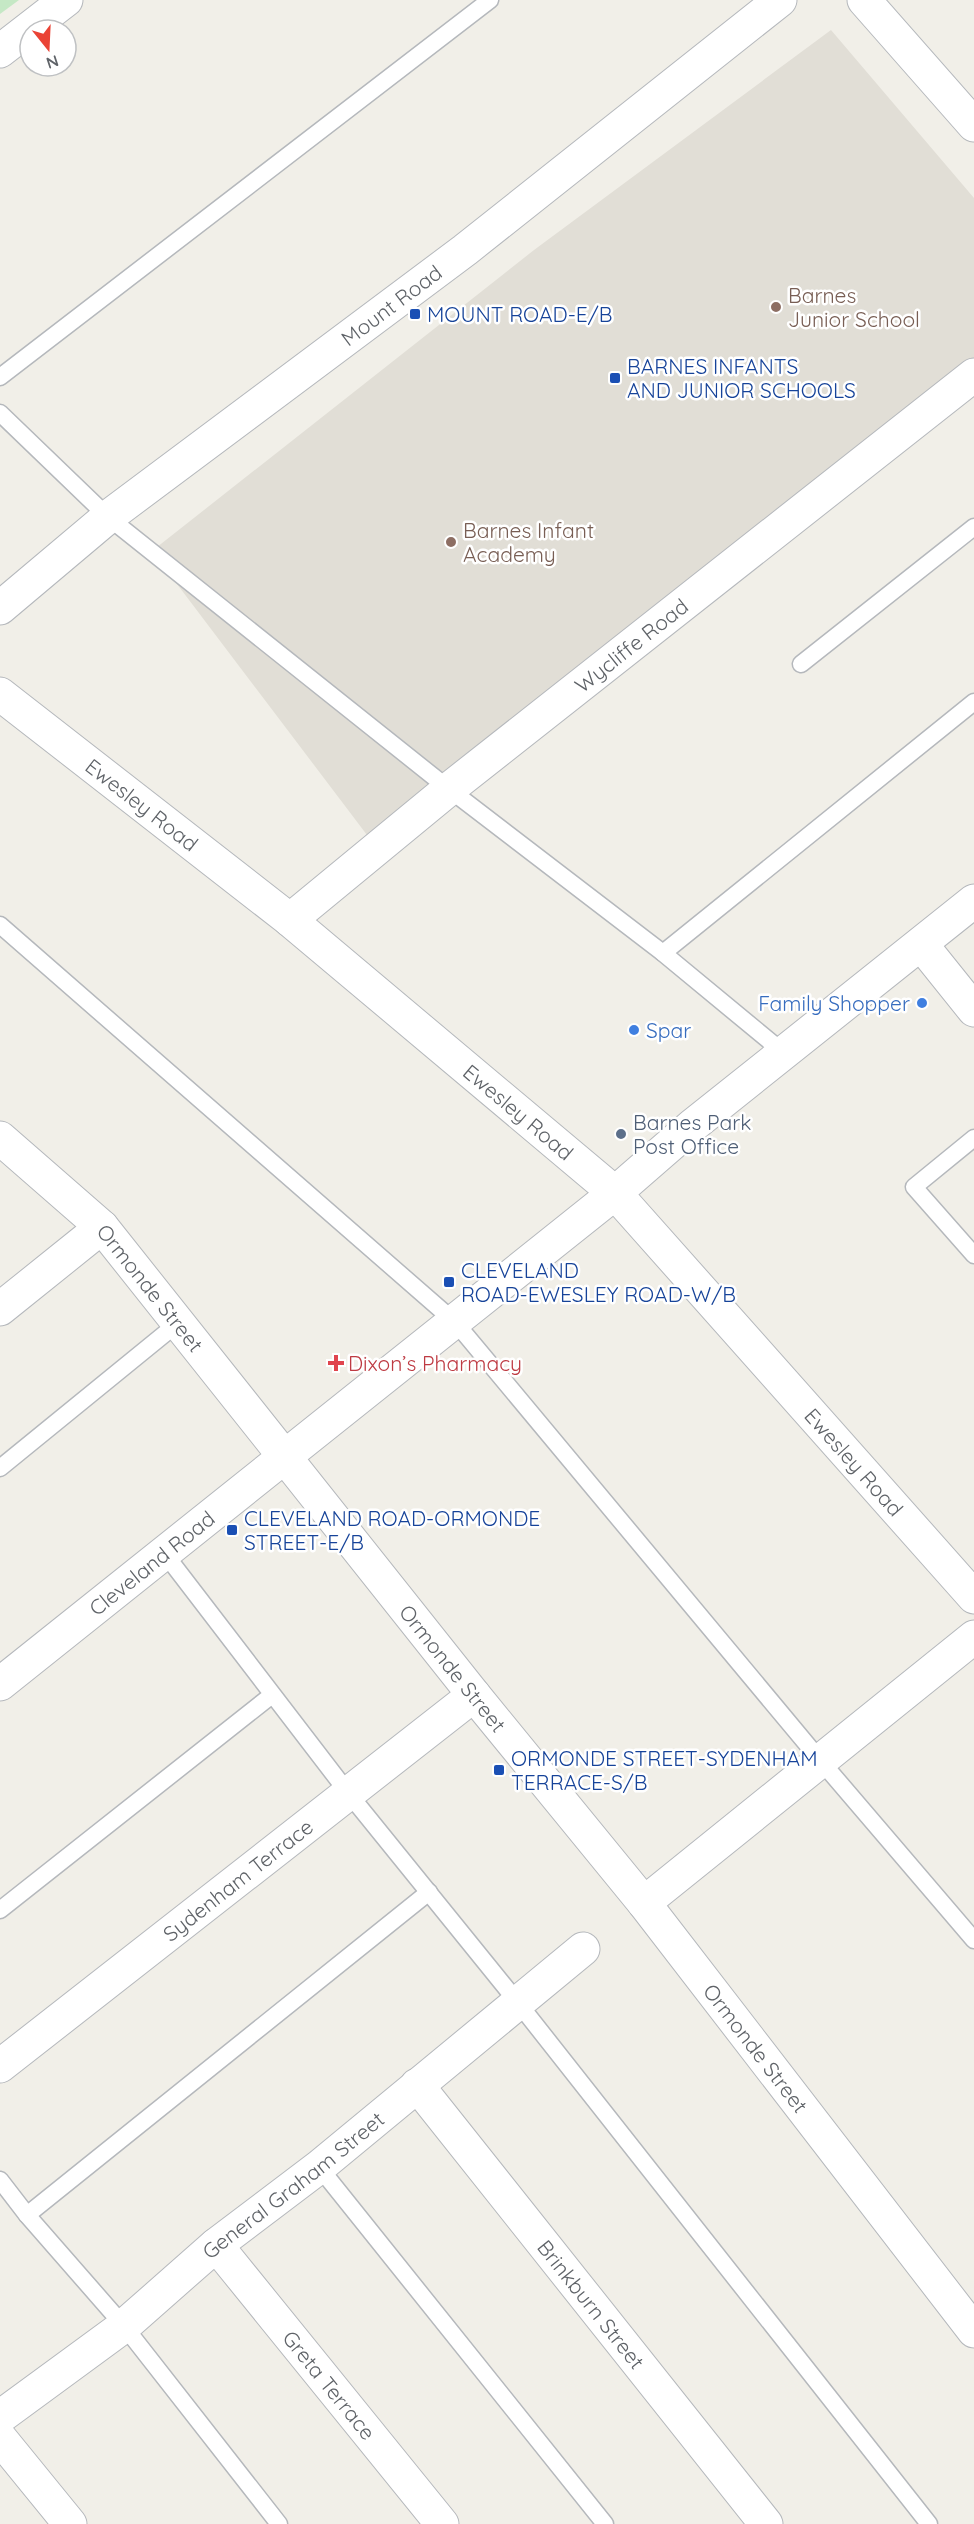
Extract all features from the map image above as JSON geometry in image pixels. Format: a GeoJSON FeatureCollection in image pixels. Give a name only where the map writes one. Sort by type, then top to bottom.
{"type":"FeatureCollection","features":[{"type":"Feature","properties":{"kind":"street"},"geometry":{"type":"LineString","coordinates":[[0,51],[66,0]]}},
{"type":"Feature","properties":{"kind":"street","name":"Mount Road"},"geometry":{"type":"LineString","coordinates":[[0,608],[108,518],[465,250],[780,0]]}},
{"type":"Feature","properties":{"kind":"street"},"geometry":{"type":"LineString","coordinates":[[864,0],[974,125]]}},
{"type":"Feature","properties":{"kind":"street","name":"Wycliffe Road"},"geometry":{"type":"LineString","coordinates":[[290,920],[449,789],[974,375]]}},
{"type":"Feature","properties":{"kind":"street","name":"Ewesley Road"},"geometry":{"type":"LineString","coordinates":[[0,694],[290,920],[615,1193],[974,1597]]}},
{"type":"Feature","properties":{"kind":"street","name":"Cleveland Road"},"geometry":{"type":"LineString","coordinates":[[0,1684],[615,1193],[692,1126],[974,901]]}},
{"type":"Feature","properties":{"kind":"street"},"geometry":{"type":"LineString","coordinates":[[921,944],[974,1010]]}},
{"type":"Feature","properties":{"kind":"street","name":"Ormonde Street"},"geometry":{"type":"LineString","coordinates":[[2,1143],[102,1227],[474,1695],[644,1904],[974,2331]]}},
{"type":"Feature","properties":{"kind":"street"},"geometry":{"type":"LineString","coordinates":[[0,1309],[102,1227]]}},
{"type":"Feature","properties":{"kind":"street"},"geometry":{"type":"LineString","coordinates":[[644,1904],[974,1637]]}},
{"type":"Feature","properties":{"kind":"street","name":"Sydenham Terrace"},"geometry":{"type":"LineString","coordinates":[[0,2066],[474,1695]]}},
{"type":"Feature","properties":{"kind":"street","name":"General Graham Street"},"geometry":{"type":"LineString","coordinates":[[0,2417],[124,2325],[216,2245],[319,2167],[583,1949]]}},
{"type":"Feature","properties":{"kind":"street","name":"Brinkburn Street"},"geometry":{"type":"LineString","coordinates":[[417,2085],[766,2524]]}},
{"type":"Feature","properties":{"kind":"street","name":"Greta Terrace"},"geometry":{"type":"LineString","coordinates":[[216,2245],[442,2524]]}},
{"type":"Feature","properties":{"kind":"street"},"geometry":{"type":"LineString","coordinates":[[0,2438],[70,2524]]}},
{"type":"Feature","properties":{"kind":"lane"},"geometry":{"type":"LineString","coordinates":[[0,377],[490,0]]}},
{"type":"Feature","properties":{"kind":"lane"},"geometry":{"type":"LineString","coordinates":[[0,412],[108,518],[449,789],[663,953],[784,1053]]}},
{"type":"Feature","properties":{"kind":"lane"},"geometry":{"type":"LineString","coordinates":[[801,664],[974,527]]}},
{"type":"Feature","properties":{"kind":"lane"},"geometry":{"type":"LineString","coordinates":[[663,953],[974,702]]}},
{"type":"Feature","properties":{"kind":"lane"},"geometry":{"type":"LineString","coordinates":[[0,925],[454,1322],[820,1760],[974,1940]]}},
{"type":"Feature","properties":{"kind":"lane"},"geometry":{"type":"LineString","coordinates":[[974,1138],[914,1187],[974,1256]]}},
{"type":"Feature","properties":{"kind":"lane"},"geometry":{"type":"LineString","coordinates":[[0,1468],[178,1323]]}},
{"type":"Feature","properties":{"kind":"lane"},"geometry":{"type":"LineString","coordinates":[[165,1554],[348,1794],[519,2004],[929,2524]]}},
{"type":"Feature","properties":{"kind":"lane"},"geometry":{"type":"LineString","coordinates":[[0,1910],[272,1695]]}},
{"type":"Feature","properties":{"kind":"lane"},"geometry":{"type":"LineString","coordinates":[[27,2215],[429,1892]]}},
{"type":"Feature","properties":{"kind":"lane"},"geometry":{"type":"LineString","coordinates":[[319,2167],[605,2524]]}},
{"type":"Feature","properties":{"kind":"lane"},"geometry":{"type":"LineString","coordinates":[[0,2180],[27,2215],[124,2325],[279,2524]]}},
{"type":"Feature","properties":{"kind":"shaded area"},"geometry":{"type":"Polygon","coordinates":[[[831,30],[974,198],[974,364],[750,533],[367,835],[152,551],[534,250],[831,30]]]}},
{"type":"Feature","properties":{"kind":"green space"},"geometry":{"type":"Polygon","coordinates":[[[0,0],[19,0],[0,14],[0,0]]]}},
{"type":"Feature","properties":{"kind":"place","name":"Barnes Junior School"},"geometry":{"type":"Point","coordinates":[776,307]}},
{"type":"Feature","properties":{"kind":"place","name":"MOUNT ROAD-E/B"},"geometry":{"type":"Point","coordinates":[415,314]}},
{"type":"Feature","properties":{"kind":"place","name":"BARNES INFANTS AND JUNIOR SCHOOLS"},"geometry":{"type":"Point","coordinates":[615,378]}},
{"type":"Feature","properties":{"kind":"place","name":"Barnes Infant Academy"},"geometry":{"type":"Point","coordinates":[451,542]}},
{"type":"Feature","properties":{"kind":"place","name":"Family Shopper"},"geometry":{"type":"Point","coordinates":[922,1003]}},
{"type":"Feature","properties":{"kind":"place","name":"Spar"},"geometry":{"type":"Point","coordinates":[634,1030]}},
{"type":"Feature","properties":{"kind":"place","name":"Barnes Park Post Office"},"geometry":{"type":"Point","coordinates":[621,1134]}},
{"type":"Feature","properties":{"kind":"place","name":"CLEVELAND ROAD-EWESLEY ROAD-W/B"},"geometry":{"type":"Point","coordinates":[449,1282]}},
{"type":"Feature","properties":{"kind":"place","name":"Dixon’s Pharmacy"},"geometry":{"type":"Point","coordinates":[336,1363]}},
{"type":"Feature","properties":{"kind":"place","name":"CLEVELAND ROAD-ORMONDE STREET-E/B"},"geometry":{"type":"Point","coordinates":[232,1530]}},
{"type":"Feature","properties":{"kind":"place","name":"ORMONDE STREET-SYDENHAM TERRACE-S/B"},"geometry":{"type":"Point","coordinates":[499,1770]}}]}
